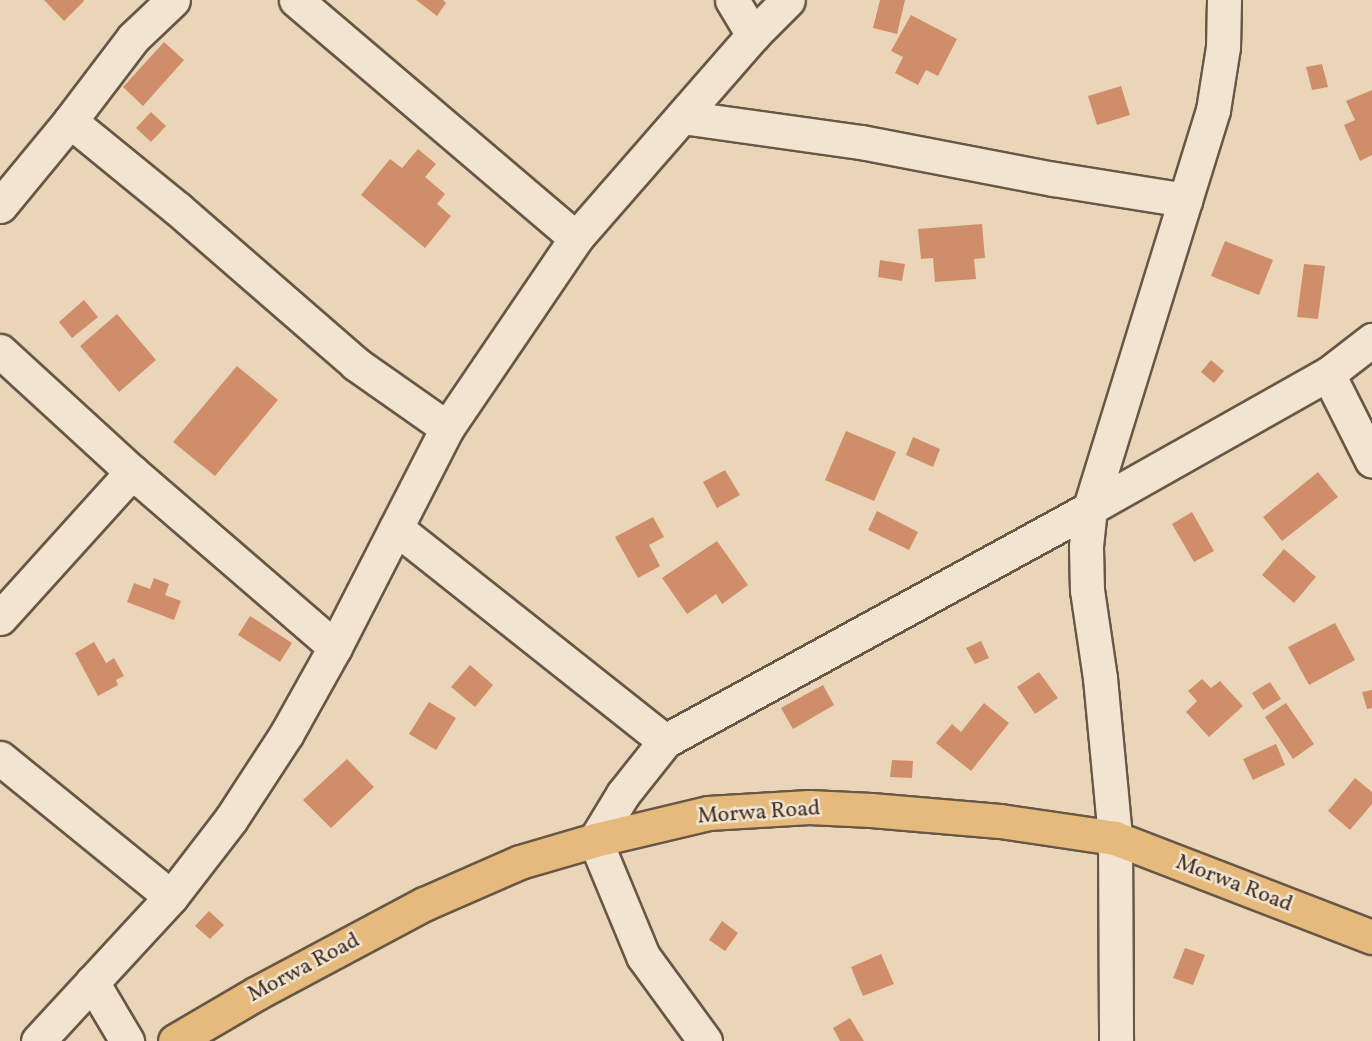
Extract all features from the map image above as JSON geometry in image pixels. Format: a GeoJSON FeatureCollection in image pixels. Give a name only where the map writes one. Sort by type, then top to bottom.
{"type":"FeatureCollection","features":[{"type":"Feature","properties":{"kind":"main road","name":"Morwa Road"},"geometry":{"type":"LineString","coordinates":[[175,1041],[257,993],[423,904],[520,862],[595,840],[708,813],[809,807],[937,815],[1114,838],[1372,937]]}},
{"type":"Feature","properties":{"kind":"street"},"geometry":{"type":"LineString","coordinates":[[0,206],[70,121],[133,38],[173,0]]}},
{"type":"Feature","properties":{"kind":"street"},"geometry":{"type":"LineString","coordinates":[[296,0],[576,238]]}},
{"type":"Feature","properties":{"kind":"street"},"geometry":{"type":"LineString","coordinates":[[732,0],[753,35]]}},
{"type":"Feature","properties":{"kind":"street"},"geometry":{"type":"LineString","coordinates":[[38,1041],[171,897],[231,819],[287,733],[335,647],[447,428],[576,238],[753,35],[788,0]]}},
{"type":"Feature","properties":{"kind":"street"},"geometry":{"type":"LineString","coordinates":[[1116,1041],[1114,838],[1100,678],[1088,590],[1086,547],[1090,508],[1212,110],[1223,47],[1224,0]]}},
{"type":"Feature","properties":{"kind":"street"},"geometry":{"type":"LineString","coordinates":[[682,117],[861,142],[1054,179],[1185,200]]}},
{"type":"Feature","properties":{"kind":"street"},"geometry":{"type":"LineString","coordinates":[[70,121],[178,209],[356,364],[447,428]]}},
{"type":"Feature","properties":{"kind":"street"},"geometry":{"type":"LineString","coordinates":[[705,1041],[643,956],[595,840],[623,794],[665,741],[1090,508],[1328,374],[1372,340]]}},
{"type":"Feature","properties":{"kind":"street"},"geometry":{"type":"LineString","coordinates":[[0,351],[132,472],[335,647]]}},
{"type":"Feature","properties":{"kind":"street"},"geometry":{"type":"LineString","coordinates":[[1328,374],[1372,461]]}},
{"type":"Feature","properties":{"kind":"street"},"geometry":{"type":"LineString","coordinates":[[0,618],[132,472]]}},
{"type":"Feature","properties":{"kind":"street"},"geometry":{"type":"LineString","coordinates":[[396,528],[665,741]]}},
{"type":"Feature","properties":{"kind":"street"},"geometry":{"type":"LineString","coordinates":[[0,758],[171,897]]}},
{"type":"Feature","properties":{"kind":"street"},"geometry":{"type":"LineString","coordinates":[[92,982],[128,1041]]}},
{"type":"Feature","properties":{"kind":"building"},"geometry":{"type":"Polygon","coordinates":[[[44,0],[83,0],[84,1],[64,21],[44,0]]]}},
{"type":"Feature","properties":{"kind":"building"},"geometry":{"type":"Polygon","coordinates":[[[416,0],[443,0],[446,3],[437,16],[416,0]]]}},
{"type":"Feature","properties":{"kind":"building"},"geometry":{"type":"Polygon","coordinates":[[[880,0],[905,0],[897,34],[873,28],[880,0]]]}},
{"type":"Feature","properties":{"kind":"building"},"geometry":{"type":"Polygon","coordinates":[[[911,15],[957,39],[938,76],[926,70],[918,85],[895,73],[903,57],[891,51],[911,15]]]}},
{"type":"Feature","properties":{"kind":"building"},"geometry":{"type":"Polygon","coordinates":[[[164,42],[184,60],[143,106],[123,87],[164,42]]]}},
{"type":"Feature","properties":{"kind":"building"},"geometry":{"type":"Polygon","coordinates":[[[1322,64],[1328,87],[1312,90],[1306,67],[1322,64]]]}},
{"type":"Feature","properties":{"kind":"building"},"geometry":{"type":"Polygon","coordinates":[[[1121,86],[1130,115],[1097,125],[1088,96],[1121,86]]]}},
{"type":"Feature","properties":{"kind":"building"},"geometry":{"type":"Polygon","coordinates":[[[1372,90],[1372,155],[1360,161],[1344,125],[1355,120],[1346,101],[1372,90]]]}},
{"type":"Feature","properties":{"kind":"building"},"geometry":{"type":"Polygon","coordinates":[[[151,112],[166,126],[151,142],[136,128],[151,112]]]}},
{"type":"Feature","properties":{"kind":"building"},"geometry":{"type":"Polygon","coordinates":[[[418,149],[436,164],[425,177],[445,194],[437,204],[451,216],[425,248],[361,195],[390,159],[402,168],[418,149]]]}},
{"type":"Feature","properties":{"kind":"building"},"geometry":{"type":"Polygon","coordinates":[[[982,224],[985,258],[974,259],[976,279],[935,282],[933,258],[921,259],[918,229],[982,224]]]}},
{"type":"Feature","properties":{"kind":"building"},"geometry":{"type":"Polygon","coordinates":[[[1225,241],[1273,260],[1259,295],[1211,276],[1225,241]]]}},
{"type":"Feature","properties":{"kind":"building"},"geometry":{"type":"Polygon","coordinates":[[[880,260],[905,264],[902,281],[878,277],[880,260]]]}},
{"type":"Feature","properties":{"kind":"building"},"geometry":{"type":"Polygon","coordinates":[[[1304,264],[1325,266],[1318,319],[1297,317],[1304,264]]]}},
{"type":"Feature","properties":{"kind":"building"},"geometry":{"type":"Polygon","coordinates":[[[84,300],[98,317],[72,338],[59,322],[84,300]]]}},
{"type":"Feature","properties":{"kind":"building"},"geometry":{"type":"Polygon","coordinates":[[[117,314],[156,360],[119,392],[80,346],[117,314]]]}},
{"type":"Feature","properties":{"kind":"building"},"geometry":{"type":"Polygon","coordinates":[[[1211,360],[1224,371],[1214,383],[1201,372],[1211,360]]]}},
{"type":"Feature","properties":{"kind":"building"},"geometry":{"type":"Polygon","coordinates":[[[237,366],[278,400],[215,476],[173,442],[237,366]]]}},
{"type":"Feature","properties":{"kind":"building"},"geometry":{"type":"Polygon","coordinates":[[[846,431],[896,452],[874,501],[825,480],[846,431]]]}},
{"type":"Feature","properties":{"kind":"building"},"geometry":{"type":"Polygon","coordinates":[[[913,437],[940,449],[933,467],[906,455],[913,437]]]}},
{"type":"Feature","properties":{"kind":"building"},"geometry":{"type":"Polygon","coordinates":[[[725,470],[740,495],[717,508],[703,482],[725,470]]]}},
{"type":"Feature","properties":{"kind":"building"},"geometry":{"type":"Polygon","coordinates":[[[1318,472],[1338,497],[1282,541],[1263,517],[1318,472]]]}},
{"type":"Feature","properties":{"kind":"building"},"geometry":{"type":"Polygon","coordinates":[[[877,511],[918,532],[909,550],[868,530],[877,511]]]}},
{"type":"Feature","properties":{"kind":"building"},"geometry":{"type":"Polygon","coordinates":[[[1192,512],[1214,551],[1194,562],[1172,524],[1192,512]]]}},
{"type":"Feature","properties":{"kind":"building"},"geometry":{"type":"Polygon","coordinates":[[[653,517],[664,537],[649,545],[660,566],[638,578],[615,537],[653,517]]]}},
{"type":"Feature","properties":{"kind":"building"},"geometry":{"type":"Polygon","coordinates":[[[717,541],[748,585],[722,604],[716,594],[687,614],[662,578],[717,541]]]}},
{"type":"Feature","properties":{"kind":"building"},"geometry":{"type":"Polygon","coordinates":[[[1284,549],[1316,577],[1294,603],[1262,575],[1284,549]]]}},
{"type":"Feature","properties":{"kind":"building"},"geometry":{"type":"Polygon","coordinates":[[[154,578],[169,584],[165,595],[181,601],[174,620],[127,602],[134,583],[150,589],[154,578]]]}},
{"type":"Feature","properties":{"kind":"building"},"geometry":{"type":"Polygon","coordinates":[[[250,616],[292,643],[280,662],[238,635],[250,616]]]}},
{"type":"Feature","properties":{"kind":"building"},"geometry":{"type":"Polygon","coordinates":[[[1335,623],[1355,660],[1309,685],[1288,647],[1335,623]]]}},
{"type":"Feature","properties":{"kind":"building"},"geometry":{"type":"Polygon","coordinates":[[[981,641],[989,658],[975,664],[966,648],[981,641]]]}},
{"type":"Feature","properties":{"kind":"building"},"geometry":{"type":"Polygon","coordinates":[[[94,642],[106,663],[114,658],[124,676],[116,680],[118,685],[98,696],[75,653],[94,642]]]}},
{"type":"Feature","properties":{"kind":"building"},"geometry":{"type":"Polygon","coordinates":[[[470,665],[493,685],[475,707],[451,687],[470,665]]]}},
{"type":"Feature","properties":{"kind":"building"},"geometry":{"type":"Polygon","coordinates":[[[1039,672],[1058,698],[1035,714],[1017,687],[1039,672]]]}},
{"type":"Feature","properties":{"kind":"building"},"geometry":{"type":"Polygon","coordinates":[[[1202,679],[1211,688],[1220,681],[1243,706],[1209,737],[1186,712],[1197,701],[1188,691],[1202,679]]]}},
{"type":"Feature","properties":{"kind":"building"},"geometry":{"type":"Polygon","coordinates":[[[1270,682],[1281,699],[1263,710],[1252,693],[1270,682]]]}},
{"type":"Feature","properties":{"kind":"building"},"geometry":{"type":"Polygon","coordinates":[[[823,685],[834,705],[793,729],[781,708],[823,685]]]}},
{"type":"Feature","properties":{"kind":"building"},"geometry":{"type":"Polygon","coordinates":[[[1372,690],[1372,708],[1367,709],[1362,692],[1372,690]]]}},
{"type":"Feature","properties":{"kind":"building"},"geometry":{"type":"Polygon","coordinates":[[[429,702],[456,718],[436,750],[409,734],[429,702]]]}},
{"type":"Feature","properties":{"kind":"building"},"geometry":{"type":"Polygon","coordinates":[[[984,703],[1009,723],[971,771],[936,743],[952,724],[961,732],[984,703]]]}},
{"type":"Feature","properties":{"kind":"building"},"geometry":{"type":"Polygon","coordinates":[[[1286,703],[1314,744],[1293,759],[1265,717],[1286,703]]]}},
{"type":"Feature","properties":{"kind":"building"},"geometry":{"type":"Polygon","coordinates":[[[1276,744],[1285,765],[1253,780],[1243,759],[1276,744]]]}},
{"type":"Feature","properties":{"kind":"building"},"geometry":{"type":"Polygon","coordinates":[[[347,759],[374,787],[331,828],[303,800],[347,759]]]}},
{"type":"Feature","properties":{"kind":"building"},"geometry":{"type":"Polygon","coordinates":[[[892,760],[913,761],[912,778],[890,777],[892,760]]]}},
{"type":"Feature","properties":{"kind":"building"},"geometry":{"type":"Polygon","coordinates":[[[1355,778],[1372,792],[1372,804],[1350,830],[1328,811],[1355,778]]]}},
{"type":"Feature","properties":{"kind":"building"},"geometry":{"type":"Polygon","coordinates":[[[209,911],[224,925],[210,939],[195,926],[209,911]]]}},
{"type":"Feature","properties":{"kind":"building"},"geometry":{"type":"Polygon","coordinates":[[[722,921],[738,933],[725,951],[709,940],[722,921]]]}},
{"type":"Feature","properties":{"kind":"building"},"geometry":{"type":"Polygon","coordinates":[[[1185,948],[1205,955],[1193,985],[1173,978],[1185,948]]]}},
{"type":"Feature","properties":{"kind":"building"},"geometry":{"type":"Polygon","coordinates":[[[881,954],[894,984],[863,996],[851,967],[881,954]]]}},
{"type":"Feature","properties":{"kind":"building"},"geometry":{"type":"Polygon","coordinates":[[[850,1018],[864,1041],[840,1041],[833,1028],[850,1018]]]}}]}
